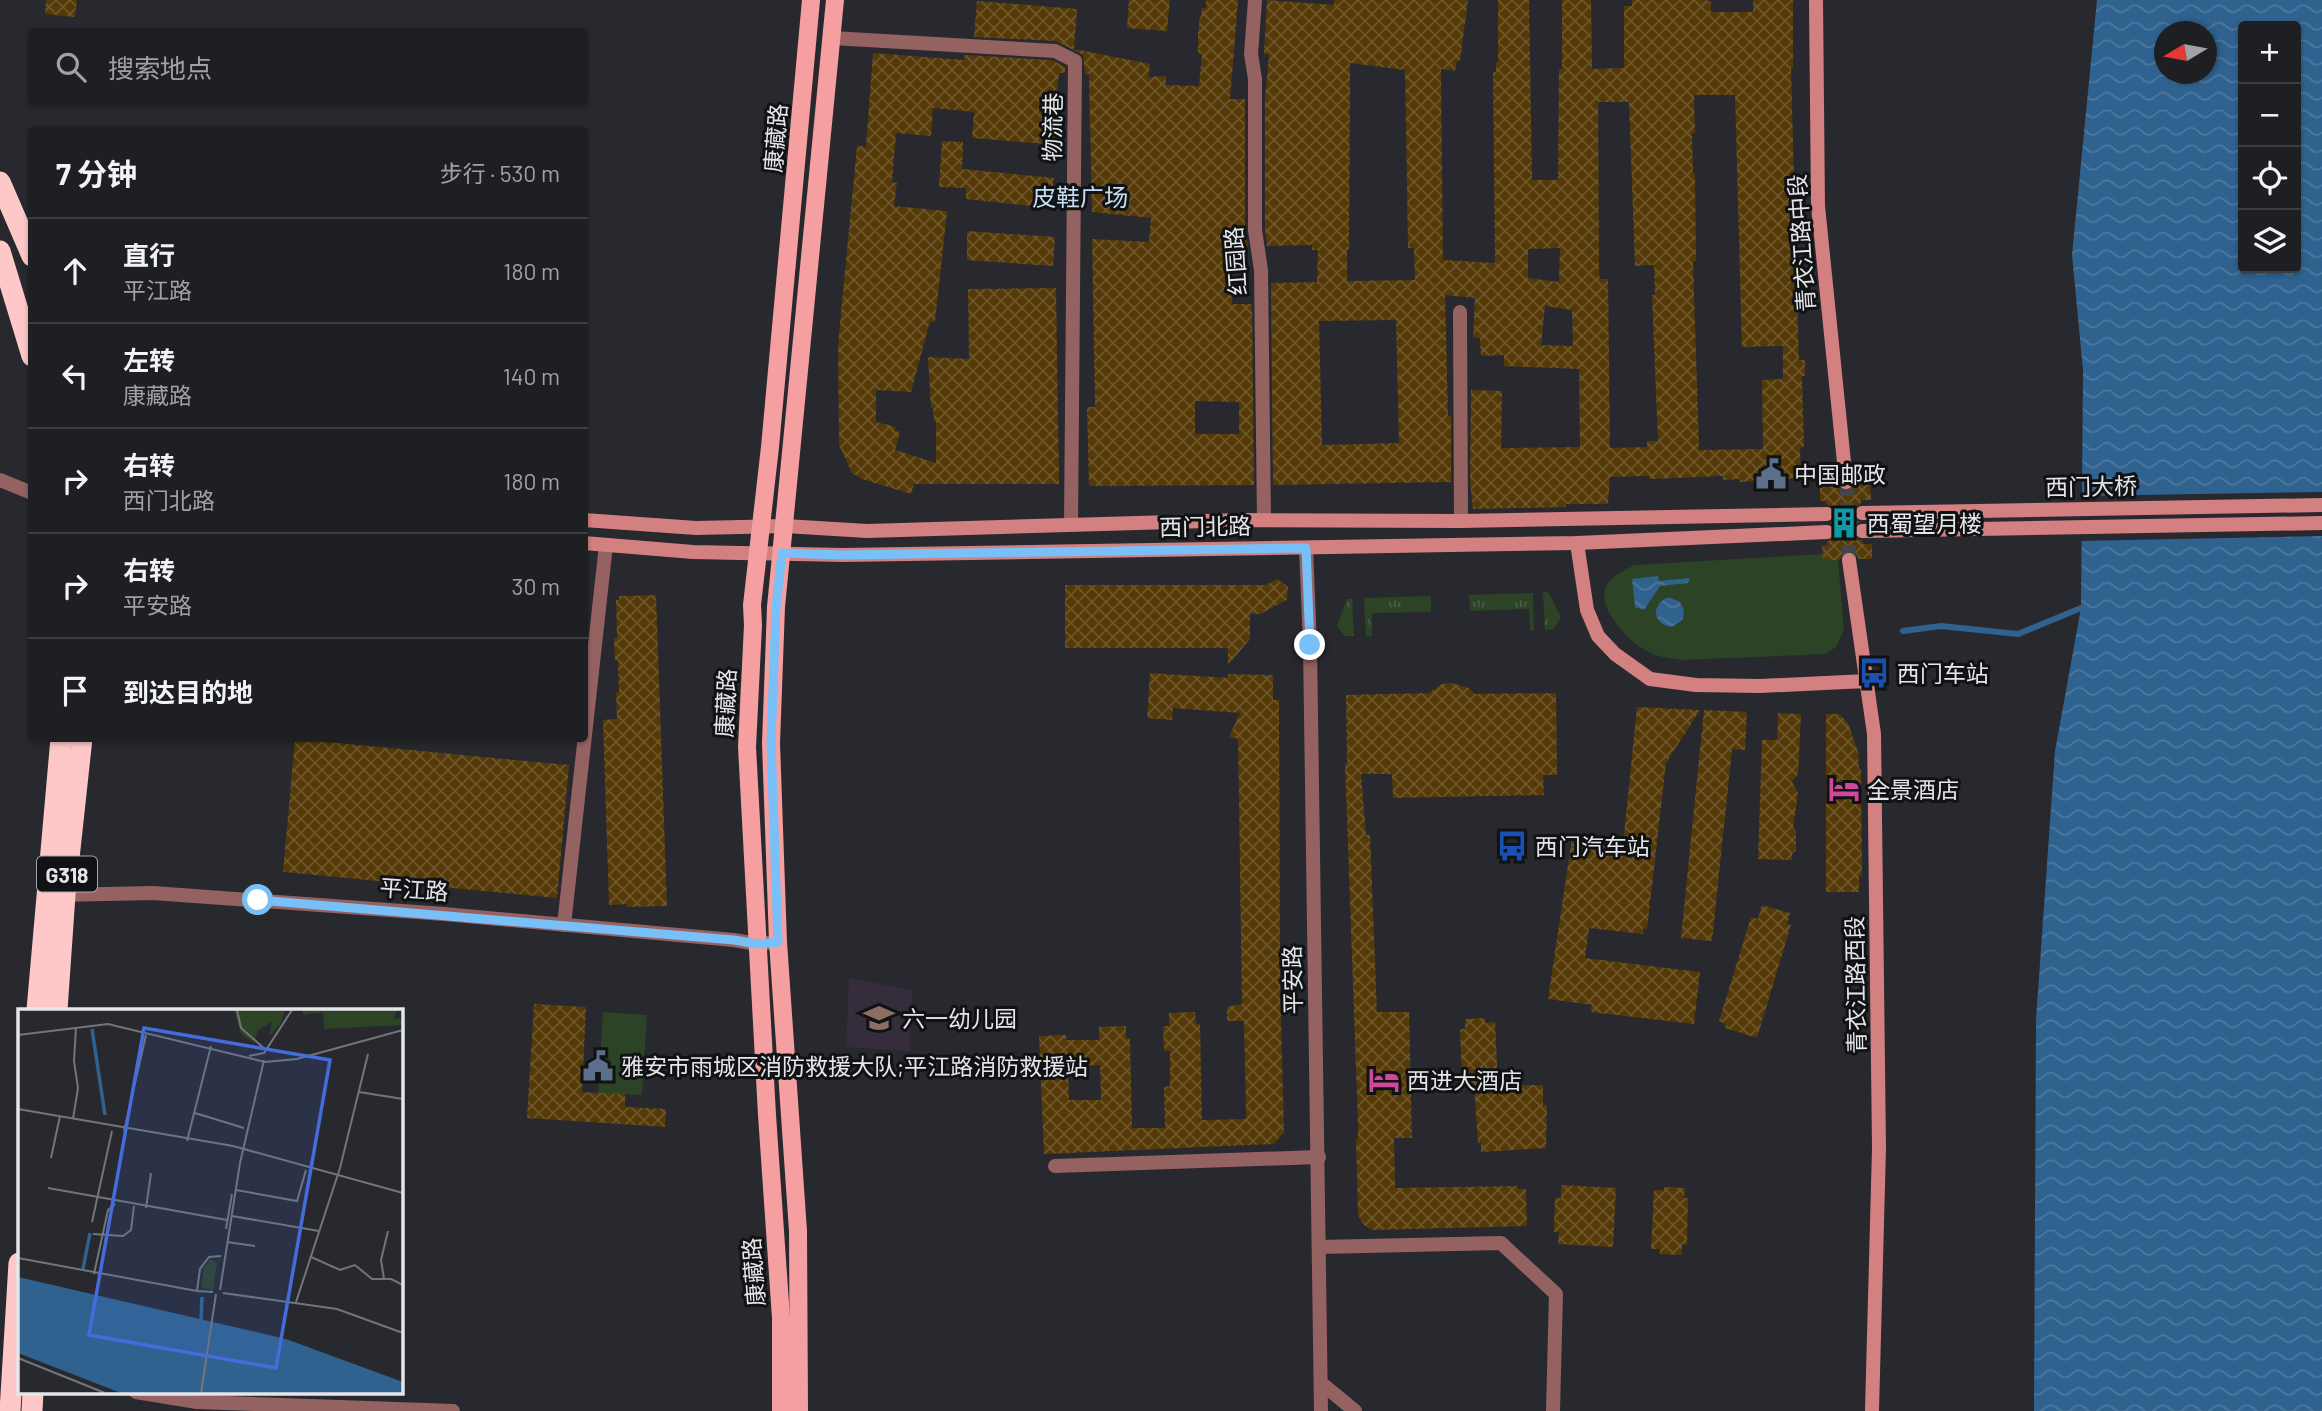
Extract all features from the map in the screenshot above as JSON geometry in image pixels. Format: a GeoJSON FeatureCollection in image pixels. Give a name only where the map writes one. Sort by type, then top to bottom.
{"type":"FeatureCollection","features":[{"type":"Feature","properties":{"kind":"highway"},"geometry":{"type":"LineString","coordinates":[[0,182],[28,247]]}},
{"type":"Feature","properties":{"kind":"highway"},"geometry":{"type":"LineString","coordinates":[[0,251],[28,343]]}},
{"type":"Feature","properties":{"kind":"highway","name":"G318"},"geometry":{"type":"LineString","coordinates":[[57,1009],[55,895],[61,742]]}},
{"type":"Feature","properties":{"kind":"highway","name":"G318"},"geometry":{"type":"LineString","coordinates":[[37,1009],[81,742]]}},
{"type":"Feature","properties":{"kind":"highway"},"geometry":{"type":"LineString","coordinates":[[10,1411],[18,1279]]}},
{"type":"Feature","properties":{"kind":"main road","name":"康藏路"},"geometry":{"type":"LineString","coordinates":[[781,1411],[781,1318],[747,747],[752,605],[760,553],[811,0]]}},
{"type":"Feature","properties":{"kind":"main road","name":"康藏路"},"geometry":{"type":"LineString","coordinates":[[799,1411],[798,1231],[778,942],[771,743],[776,607],[835,0]]}},
{"type":"Feature","properties":{"kind":"main road","name":"青衣江路中段"},"geometry":{"type":"LineString","coordinates":[[1816,0],[1818,206],[1846,482]]}},
{"type":"Feature","properties":{"kind":"main road","name":"西门大桥"},"geometry":{"type":"LineString","coordinates":[[1861,513],[2322,505]]}},
{"type":"Feature","properties":{"kind":"main road","name":"西门北路"},"geometry":{"type":"LineString","coordinates":[[588,520],[696,528],[785,526],[867,531],[1264,520],[1461,521],[1505,518],[1826,514]]}},
{"type":"Feature","properties":{"kind":"main road","name":"西门大桥"},"geometry":{"type":"LineString","coordinates":[[1862,531],[2322,523]]}},
{"type":"Feature","properties":{"kind":"main road","name":"西门北路"},"geometry":{"type":"LineString","coordinates":[[588,543],[693,552],[844,555],[1577,544],[1827,532]]}},
{"type":"Feature","properties":{"kind":"main road"},"geometry":{"type":"LineString","coordinates":[[1577,544],[1587,610],[1598,636],[1615,654],[1650,679],[1696,685],[1867,681]]}},
{"type":"Feature","properties":{"kind":"main road","name":"青衣江路西段"},"geometry":{"type":"LineString","coordinates":[[1849,560],[1874,734],[1879,1148],[1872,1411]]}},
{"type":"Feature","properties":{"kind":"street","name":"红园路"},"geometry":{"type":"LineString","coordinates":[[1255,0],[1251,54],[1255,79],[1255,230],[1261,270],[1264,520]]}},
{"type":"Feature","properties":{"kind":"street","name":"物流巷"},"geometry":{"type":"LineString","coordinates":[[832,38],[1055,51],[1080,60],[1071,524]]}},
{"type":"Feature","properties":{"kind":"street"},"geometry":{"type":"LineString","coordinates":[[1461,312],[1461,521]]}},
{"type":"Feature","properties":{"kind":"street"},"geometry":{"type":"LineString","coordinates":[[2,485],[28,492]]}},
{"type":"Feature","properties":{"kind":"street"},"geometry":{"type":"LineString","coordinates":[[588,708],[606,545]]}},
{"type":"Feature","properties":{"kind":"street","name":"平安路"},"geometry":{"type":"LineString","coordinates":[[1306,548],[1319,1157],[1321,1411]]}},
{"type":"Feature","properties":{"kind":"street"},"geometry":{"type":"LineString","coordinates":[[564,925],[584,742]]}},
{"type":"Feature","properties":{"kind":"street","name":"平江路"},"geometry":{"type":"LineString","coordinates":[[55,895],[153,893],[564,925],[757,944],[778,942]]}},
{"type":"Feature","properties":{"kind":"street"},"geometry":{"type":"LineString","coordinates":[[1055,1166],[1319,1157]]}},
{"type":"Feature","properties":{"kind":"street"},"geometry":{"type":"LineString","coordinates":[[1320,1247],[1501,1243],[1556,1294],[1553,1411]]}},
{"type":"Feature","properties":{"kind":"street"},"geometry":{"type":"LineString","coordinates":[[1321,1383],[1354,1411]]}},
{"type":"Feature","properties":{"kind":"street"},"geometry":{"type":"LineString","coordinates":[[148,1394],[197,1402],[453,1411]]}},
{"type":"Feature","properties":{"kind":"shaded area","name":"六一幼儿园"},"geometry":{"type":"Polygon","coordinates":[[[849,978],[912,990],[910,1051],[846,1047],[849,978]]]}},
{"type":"Feature","properties":{"kind":"green space"},"geometry":{"type":"Polygon","coordinates":[[[1823,554],[1823,560],[1838,560],[1844,630],[1836,647],[1826,654],[1682,660],[1658,656],[1628,637],[1607,609],[1607,585],[1617,574],[1634,565],[1823,554]]]}},
{"type":"Feature","properties":{"kind":"green space"},"geometry":{"type":"Polygon","coordinates":[[[1543,592],[1548,592],[1561,617],[1554,629],[1545,630],[1543,592]]]}},
{"type":"Feature","properties":{"kind":"green space"},"geometry":{"type":"Polygon","coordinates":[[[1533,593],[1534,631],[1530,631],[1529,609],[1470,611],[1469,595],[1533,593]]]}},
{"type":"Feature","properties":{"kind":"green space"},"geometry":{"type":"Polygon","coordinates":[[[1431,596],[1431,612],[1372,613],[1372,636],[1366,637],[1364,598],[1431,596]]]}},
{"type":"Feature","properties":{"kind":"green space"},"geometry":{"type":"Polygon","coordinates":[[[1347,599],[1352,599],[1354,636],[1345,636],[1337,626],[1347,599]]]}},
{"type":"Feature","properties":{"kind":"green space"},"geometry":{"type":"Polygon","coordinates":[[[603,1012],[647,1015],[642,1095],[598,1093],[603,1012]]]}},
{"type":"Feature","properties":{"kind":"water"},"geometry":{"type":"Polygon","coordinates":[[[2097,0],[2322,0],[2322,1411],[2034,1411],[2036,1020],[2055,751],[2081,608],[2083,370],[2072,255],[2097,0]]]}},
{"type":"Feature","properties":{"kind":"water"},"geometry":{"type":"Polygon","coordinates":[[[1658,576],[1659,581],[1690,578],[1688,583],[1660,586],[1644,610],[1635,607],[1632,579],[1658,576]]]}},
{"type":"Feature","properties":{"kind":"water"},"geometry":{"type":"Polygon","coordinates":[[[1666,598],[1680,602],[1684,610],[1683,619],[1672,627],[1661,623],[1656,615],[1658,606],[1666,598]]]}},
{"type":"Feature","properties":{"kind":"pier"},"geometry":{"type":"Polygon","coordinates":[[[2322,492],[2322,536],[2078,541],[2078,496],[2322,492]]]}},
{"type":"Feature","properties":{"kind":"building"},"geometry":{"type":"Polygon","coordinates":[[[46,0],[77,0],[75,17],[45,14],[46,0]]]}},
{"type":"Feature","properties":{"kind":"building"},"geometry":{"type":"Polygon","coordinates":[[[1129,0],[1170,0],[1167,31],[1127,28],[1129,0]]]}},
{"type":"Feature","properties":{"kind":"building"},"geometry":{"type":"Polygon","coordinates":[[[1206,0],[1238,0],[1230,99],[1245,99],[1245,230],[1248,246],[1245,246],[1245,258],[1233,258],[1232,304],[1252,304],[1254,485],[1089,486],[1087,407],[1095,407],[1092,239],[1149,242],[1151,218],[1092,212],[1089,74],[1085,74],[1083,55],[1056,41],[974,37],[977,1],[1077,9],[1074,49],[1150,64],[1148,77],[1166,76],[1166,85],[1199,86],[1202,54],[1198,53],[1198,33],[1202,8],[1206,8],[1206,0]],[[1195,401],[1195,434],[1239,434],[1239,402],[1195,401]]]}},
{"type":"Feature","properties":{"kind":"building"},"geometry":{"type":"Polygon","coordinates":[[[1267,0],[1334,5],[1334,0],[1468,0],[1460,61],[1457,61],[1455,71],[1441,69],[1443,260],[1495,263],[1493,72],[1496,72],[1498,62],[1498,0],[1529,0],[1532,180],[1558,180],[1562,0],[1591,0],[1592,69],[1624,68],[1624,6],[1632,6],[1632,0],[1706,0],[1711,2],[1711,12],[1753,12],[1753,0],[1793,0],[1791,68],[1798,334],[1799,360],[1805,360],[1805,376],[1802,376],[1804,447],[1800,448],[1801,478],[1740,482],[1740,479],[1723,480],[1723,476],[1650,479],[1650,476],[1610,477],[1608,504],[1473,509],[1470,481],[1471,390],[1502,391],[1501,448],[1580,447],[1579,369],[1504,366],[1504,355],[1481,356],[1480,338],[1473,337],[1475,298],[1445,295],[1448,416],[1451,416],[1451,482],[1273,485],[1271,283],[1317,282],[1318,250],[1312,250],[1312,245],[1267,246],[1265,98],[1269,55],[1264,54],[1267,0]],[[1350,63],[1347,281],[1415,280],[1414,248],[1408,248],[1405,70],[1350,63]],[[1694,95],[1695,133],[1692,133],[1695,173],[1696,261],[1693,261],[1699,450],[1763,449],[1762,380],[1783,379],[1783,346],[1742,347],[1735,95],[1694,95]],[[1598,102],[1600,279],[1608,279],[1610,448],[1647,447],[1647,441],[1658,441],[1652,295],[1655,295],[1654,265],[1635,266],[1629,102],[1598,102]],[[1560,248],[1528,249],[1528,278],[1559,282],[1560,248]],[[1545,306],[1541,345],[1573,346],[1572,310],[1545,306]],[[1396,320],[1319,321],[1322,445],[1399,443],[1396,320]]]}},
{"type":"Feature","properties":{"kind":"building"},"geometry":{"type":"Polygon","coordinates":[[[873,53],[964,60],[965,55],[1052,60],[1065,67],[1065,73],[1059,73],[1057,91],[1060,105],[1057,145],[972,138],[974,112],[933,108],[931,136],[896,133],[892,182],[897,183],[894,206],[947,211],[935,322],[930,321],[911,392],[876,390],[876,422],[896,427],[895,431],[900,432],[895,450],[936,463],[936,421],[931,408],[928,357],[969,359],[968,289],[1056,288],[1059,484],[914,484],[911,494],[862,479],[852,473],[839,445],[838,345],[857,146],[866,147],[873,53]]]}},
{"type":"Feature","properties":{"kind":"building"},"geometry":{"type":"Polygon","coordinates":[[[942,141],[963,142],[962,169],[1054,178],[1050,208],[966,199],[966,188],[939,187],[942,141]]]}},
{"type":"Feature","properties":{"kind":"building"},"geometry":{"type":"Polygon","coordinates":[[[967,231],[1055,237],[1053,266],[967,260],[967,231]]]}},
{"type":"Feature","properties":{"kind":"building","name":"西蜀望月楼"},"geometry":{"type":"Polygon","coordinates":[[[1856,481],[1870,481],[1871,500],[1861,500],[1853,509],[1853,517],[1859,522],[1852,532],[1863,544],[1872,544],[1872,559],[1859,559],[1848,550],[1840,560],[1823,560],[1822,545],[1827,545],[1827,542],[1836,536],[1835,527],[1830,523],[1837,513],[1826,501],[1820,501],[1820,482],[1836,482],[1839,488],[1846,492],[1852,489],[1856,481]]]}},
{"type":"Feature","properties":{"kind":"building"},"geometry":{"type":"Polygon","coordinates":[[[1277,579],[1288,587],[1287,600],[1260,614],[1250,614],[1250,639],[1228,665],[1228,648],[1065,648],[1065,585],[1266,585],[1277,579]]]}},
{"type":"Feature","properties":{"kind":"building"},"geometry":{"type":"Polygon","coordinates":[[[656,595],[667,906],[609,905],[603,720],[617,719],[618,660],[615,660],[614,638],[617,638],[616,600],[619,600],[619,596],[656,595]]]}},
{"type":"Feature","properties":{"kind":"building"},"geometry":{"type":"Polygon","coordinates":[[[1150,673],[1228,678],[1228,674],[1273,675],[1273,700],[1279,700],[1280,985],[1284,1132],[1274,1144],[1044,1154],[1039,1036],[1066,1035],[1066,1040],[1099,1040],[1099,1027],[1126,1026],[1126,1038],[1130,1038],[1132,1128],[1165,1128],[1164,1087],[1170,1086],[1170,1051],[1164,1051],[1163,1026],[1169,1026],[1169,1013],[1195,1012],[1196,1024],[1200,1024],[1202,1120],[1246,1119],[1244,1021],[1227,1021],[1227,1007],[1242,1004],[1238,739],[1229,737],[1240,713],[1173,708],[1172,720],[1147,718],[1150,673]],[[1100,1065],[1068,1066],[1069,1100],[1101,1100],[1100,1065]]]}},
{"type":"Feature","properties":{"kind":"building"},"geometry":{"type":"Polygon","coordinates":[[[1451,683],[1469,688],[1475,694],[1556,693],[1557,775],[1543,775],[1544,795],[1393,798],[1392,774],[1361,774],[1366,835],[1370,835],[1377,1012],[1409,1012],[1412,1138],[1394,1138],[1395,1188],[1517,1186],[1518,1189],[1526,1189],[1527,1226],[1373,1230],[1364,1225],[1358,1215],[1358,1123],[1345,763],[1346,695],[1429,693],[1442,684],[1451,683]]]}},
{"type":"Feature","properties":{"kind":"building"},"geometry":{"type":"Polygon","coordinates":[[[1637,707],[1700,710],[1666,763],[1647,929],[1643,928],[1643,934],[1589,928],[1585,958],[1700,972],[1694,1024],[1591,1012],[1592,1005],[1548,999],[1572,838],[1623,844],[1637,707]]]}},
{"type":"Feature","properties":{"kind":"building"},"geometry":{"type":"Polygon","coordinates":[[[1704,710],[1747,712],[1745,750],[1732,749],[1712,941],[1681,938],[1704,710]]]}},
{"type":"Feature","properties":{"kind":"building"},"geometry":{"type":"Polygon","coordinates":[[[1778,713],[1801,714],[1798,774],[1792,782],[1798,793],[1793,827],[1796,831],[1796,850],[1792,854],[1792,860],[1758,859],[1762,740],[1777,740],[1778,713]]]}},
{"type":"Feature","properties":{"kind":"building","name":"全景酒店"},"geometry":{"type":"Polygon","coordinates":[[[1826,714],[1839,714],[1848,723],[1858,752],[1861,769],[1862,876],[1859,876],[1859,892],[1826,892],[1826,714]]]}},
{"type":"Feature","properties":{"kind":"building"},"geometry":{"type":"Polygon","coordinates":[[[295,742],[327,742],[569,765],[557,898],[283,872],[295,742]]]}},
{"type":"Feature","properties":{"kind":"building"},"geometry":{"type":"Polygon","coordinates":[[[1762,905],[1790,913],[1787,924],[1791,925],[1757,1038],[1725,1028],[1726,1024],[1719,1021],[1751,917],[1758,919],[1762,905]]]}},
{"type":"Feature","properties":{"kind":"building"},"geometry":{"type":"Polygon","coordinates":[[[534,1004],[586,1007],[582,1092],[625,1094],[625,1107],[666,1109],[665,1127],[527,1118],[534,1004]]]}},
{"type":"Feature","properties":{"kind":"building"},"geometry":{"type":"Polygon","coordinates":[[[1485,1018],[1485,1023],[1495,1022],[1498,1085],[1543,1085],[1543,1105],[1547,1105],[1546,1148],[1481,1152],[1474,1085],[1467,1086],[1467,1076],[1462,1076],[1460,1029],[1465,1029],[1465,1019],[1485,1018]]]}},
{"type":"Feature","properties":{"kind":"building"},"geometry":{"type":"Polygon","coordinates":[[[1561,1185],[1616,1188],[1613,1247],[1558,1244],[1559,1232],[1554,1232],[1555,1198],[1561,1198],[1561,1185]]]}},
{"type":"Feature","properties":{"kind":"building"},"geometry":{"type":"Polygon","coordinates":[[[1664,1187],[1685,1188],[1684,1198],[1688,1198],[1687,1245],[1682,1244],[1682,1255],[1660,1254],[1660,1249],[1651,1249],[1654,1190],[1664,1190],[1664,1187]]]}},
{"type":"Feature","properties":{"kind":"waterway"},"geometry":{"type":"LineString","coordinates":[[1903,631],[1941,626],[2018,634],[2081,608]]}},
{"type":"Feature","properties":{"kind":"tunnel"},"geometry":{"type":"LineString","coordinates":[[1846,482],[1849,560]]}},
{"type":"Feature","properties":{"kind":"place","name":"中国邮政"},"geometry":{"type":"Point","coordinates":[1771,474]}},
{"type":"Feature","properties":{"kind":"place","name":"西蜀望月楼"},"geometry":{"type":"Point","coordinates":[1844,523]}},
{"type":"Feature","properties":{"kind":"place","name":"西门车站"},"geometry":{"type":"Point","coordinates":[1874,673]}},
{"type":"Feature","properties":{"kind":"place","name":"全景酒店"},"geometry":{"type":"Point","coordinates":[1844,789]}},
{"type":"Feature","properties":{"kind":"place","name":"西门汽车站"},"geometry":{"type":"Point","coordinates":[1512,846]}},
{"type":"Feature","properties":{"kind":"place","name":"六一幼儿园"},"geometry":{"type":"Point","coordinates":[879,1018]}},
{"type":"Feature","properties":{"kind":"place","name":"雅安市雨城区消防救援大队;平江路消防救援站"},"geometry":{"type":"Point","coordinates":[598,1066]}},
{"type":"Feature","properties":{"kind":"place","name":"西进大酒店"},"geometry":{"type":"Point","coordinates":[1384,1080]}},
{"type":"Feature","properties":{"kind":"district","name":"皮鞋广场"},"geometry":{"type":"Point","coordinates":[1080,196]}},
{"type":"Feature","properties":{"kind":"route"},"geometry":{"type":"LineString","coordinates":[[258,900],[444,914],[757,944],[778,942],[771,743],[776,607],[782,553],[844,555],[1306,548],[1310,645]]}}]}
